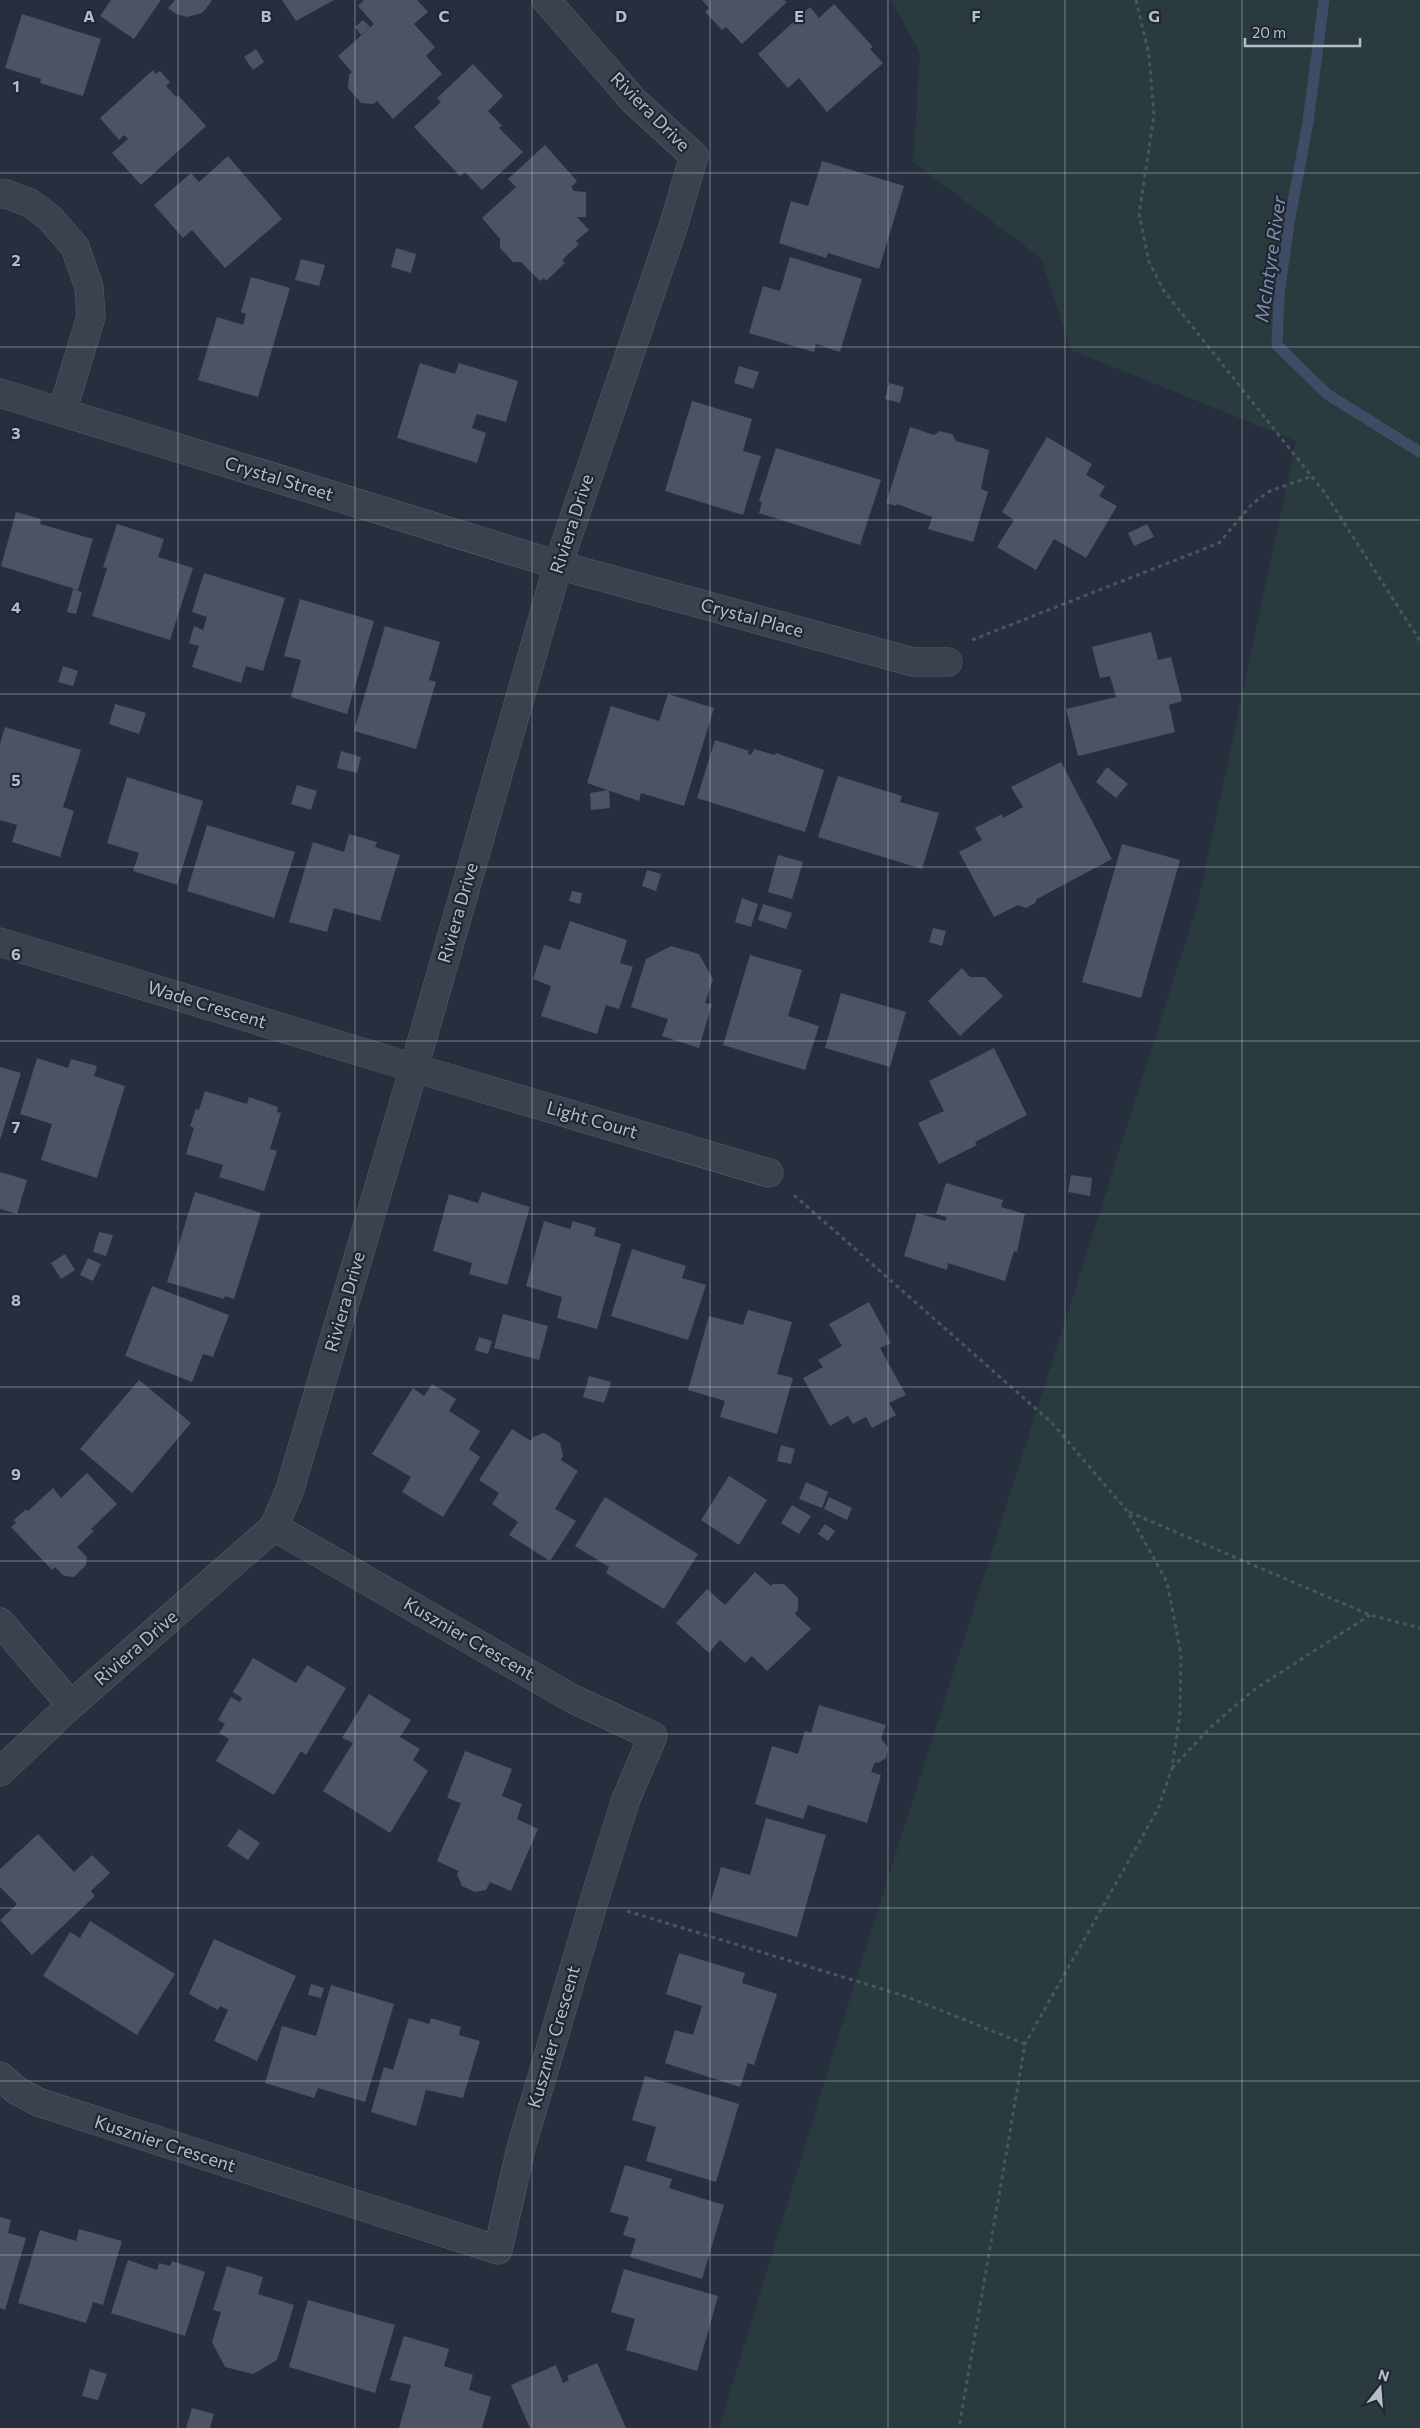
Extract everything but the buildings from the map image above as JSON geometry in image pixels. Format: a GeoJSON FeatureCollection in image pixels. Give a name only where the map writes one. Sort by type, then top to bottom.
{"type":"FeatureCollection","features":[{"type":"Feature","properties":{"kind":"street","name":"Riviera Drive"},"geometry":{"type":"LineString","coordinates":[[0,1772],[71,1705],[274,1527],[290,1489],[414,1068],[558,564],[674,224],[694,156],[634,101],[546,0]]}},
{"type":"Feature","properties":{"kind":"street"},"geometry":{"type":"LineString","coordinates":[[0,194],[6,194],[30,203],[50,218],[75,247],[89,287],[90,317],[62,412]]}},
{"type":"Feature","properties":{"kind":"street","name":"Crystal Street"},"geometry":{"type":"LineString","coordinates":[[0,393],[558,564]]}},
{"type":"Feature","properties":{"kind":"street","name":"Crystal Place"},"geometry":{"type":"LineString","coordinates":[[558,564],[913,662],[948,662]]}},
{"type":"Feature","properties":{"kind":"street","name":"Wade Crescent"},"geometry":{"type":"LineString","coordinates":[[0,942],[414,1068]]}},
{"type":"Feature","properties":{"kind":"street","name":"Light Court"},"geometry":{"type":"LineString","coordinates":[[414,1068],[769,1173]]}},
{"type":"Feature","properties":{"kind":"street","name":"Kusznier Crescent"},"geometry":{"type":"LineString","coordinates":[[0,2076],[16,2090],[38,2102],[498,2250],[521,2148],[594,1901],[626,1799],[653,1736],[573,1699],[274,1527]]}},
{"type":"Feature","properties":{"kind":"street"},"geometry":{"type":"LineString","coordinates":[[0,1622],[71,1705]]}},
{"type":"Feature","properties":{"kind":"path"},"geometry":{"type":"LineString","coordinates":[[1136,0],[1149,55],[1154,115],[1140,214],[1149,262],[1164,291],[1325,493],[1420,641]]}},
{"type":"Feature","properties":{"kind":"path"},"geometry":{"type":"LineString","coordinates":[[967,642],[1220,543],[1252,504],[1264,495],[1270,491],[1312,476]]}},
{"type":"Feature","properties":{"kind":"path"},"geometry":{"type":"LineString","coordinates":[[769,1173],[1052,1423],[1128,1512],[1166,1582],[1181,1654],[1180,1713],[1172,1768],[1158,1809],[1025,2044],[959,2428]]}},
{"type":"Feature","properties":{"kind":"path"},"geometry":{"type":"LineString","coordinates":[[1128,1512],[1370,1615],[1420,1628]]}},
{"type":"Feature","properties":{"kind":"path"},"geometry":{"type":"LineString","coordinates":[[1172,1768],[1213,1726],[1255,1689],[1370,1615]]}},
{"type":"Feature","properties":{"kind":"path"},"geometry":{"type":"LineString","coordinates":[[594,1901],[905,1996],[1025,2044]]}},
{"type":"Feature","properties":{"kind":"shaded area"},"geometry":{"type":"Polygon","coordinates":[[[891,0],[1420,0],[1420,2428],[719,2428],[855,1982],[1198,903],[1296,441],[1071,350],[1041,258],[913,162],[920,53],[891,0]]]}},
{"type":"Feature","properties":{"kind":"waterway","name":"McIntyre River"},"geometry":{"type":"LineString","coordinates":[[1324,0],[1308,122],[1289,223],[1279,295],[1277,345],[1327,394],[1420,452]]}}]}
